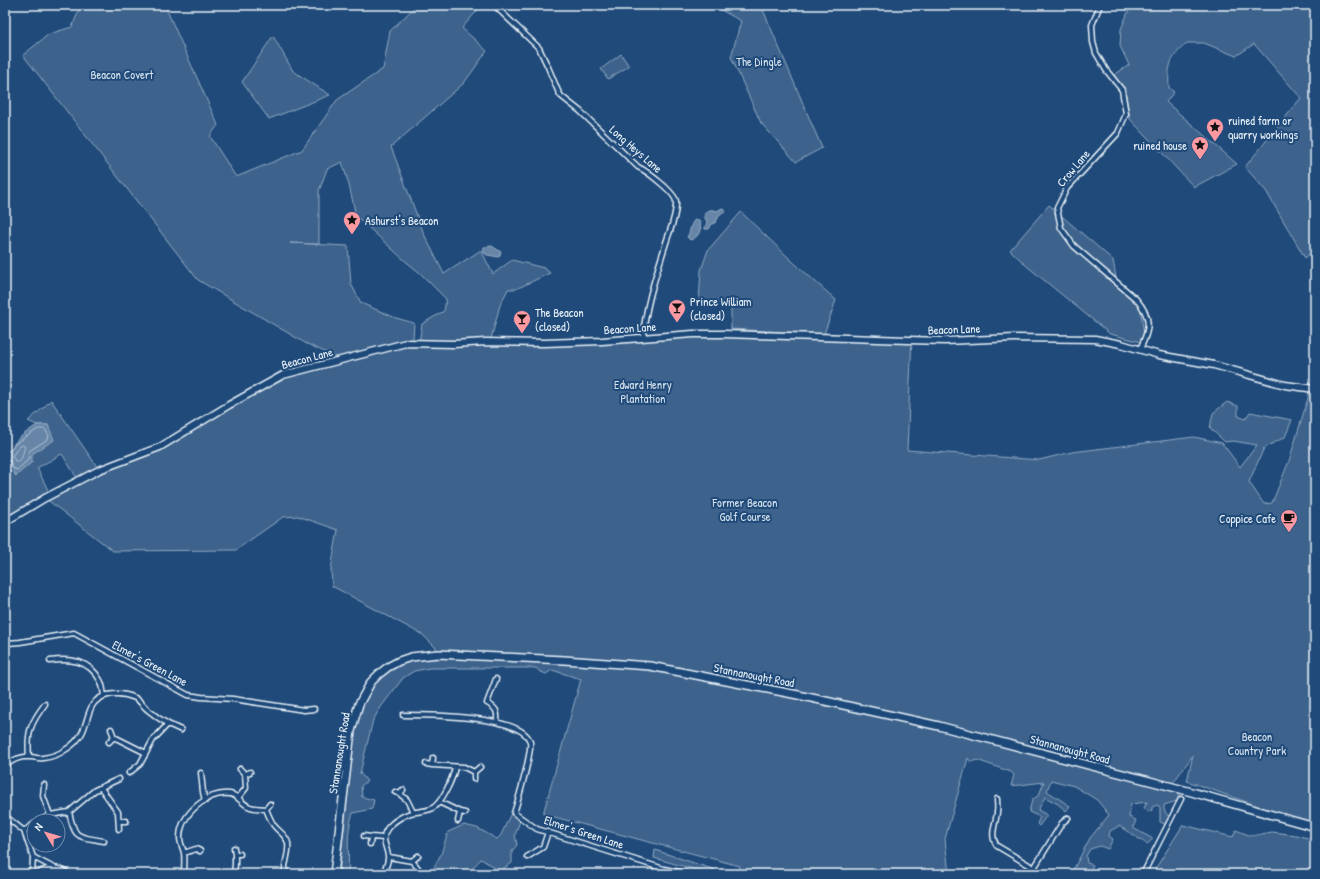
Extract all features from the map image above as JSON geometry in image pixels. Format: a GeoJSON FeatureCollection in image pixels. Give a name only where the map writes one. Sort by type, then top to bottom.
{"type":"FeatureCollection","features":[{"type":"Feature","properties":{"kind":"main road","name":"Stannanought Road"},"geometry":{"type":"LineString","coordinates":[[333,872],[351,731],[359,704],[371,682],[379,674],[399,662],[411,657],[438,654],[540,658],[650,666],[798,695],[939,726],[1170,786],[1315,827]]}},
{"type":"Feature","properties":{"kind":"street","name":"Long Heys Lane"},"geometry":{"type":"LineString","coordinates":[[494,5],[539,48],[561,96],[580,111],[638,167],[646,171],[669,191],[676,200],[675,212],[644,321],[643,338]]}},
{"type":"Feature","properties":{"kind":"street","name":"Crow Lane"},"geometry":{"type":"LineString","coordinates":[[1100,5],[1092,25],[1093,42],[1096,52],[1106,70],[1122,90],[1126,114],[1118,133],[1067,188],[1057,208],[1061,228],[1074,246],[1136,298],[1143,307],[1147,317],[1148,326],[1147,334],[1140,349]]}},
{"type":"Feature","properties":{"kind":"street","name":"Beacon Lane"},"geometry":{"type":"LineString","coordinates":[[5,522],[45,498],[99,470],[160,447],[229,404],[283,375],[406,343],[544,343],[602,341],[693,334],[908,340],[1015,338],[1080,339],[1110,341],[1159,355],[1214,365],[1284,384],[1315,389]]}},
{"type":"Feature","properties":{"kind":"street","name":"Elmer's Green Lane"},"geometry":{"type":"LineString","coordinates":[[5,641],[8,643],[20,642],[74,633],[188,695],[233,699],[304,710],[314,709]]}},
{"type":"Feature","properties":{"kind":"street"},"geometry":{"type":"LineString","coordinates":[[50,661],[64,659],[75,660],[86,665],[101,681],[104,696]]}},
{"type":"Feature","properties":{"kind":"street"},"geometry":{"type":"LineString","coordinates":[[496,679],[487,703],[494,707],[497,711],[497,722]]}},
{"type":"Feature","properties":{"kind":"street"},"geometry":{"type":"LineString","coordinates":[[5,766],[13,760],[60,754],[72,745],[81,734],[92,706],[97,699],[115,693],[139,700],[152,713],[168,724],[181,730]]}},
{"type":"Feature","properties":{"kind":"street"},"geometry":{"type":"LineString","coordinates":[[30,757],[28,741],[29,731],[34,719],[45,704]]}},
{"type":"Feature","properties":{"kind":"street","name":"Elmer's Green Lane"},"geometry":{"type":"LineString","coordinates":[[403,715],[483,719],[517,729],[526,735],[530,741],[530,748],[518,802],[514,813],[537,829],[688,874]]}},
{"type":"Feature","properties":{"kind":"street"},"geometry":{"type":"LineString","coordinates":[[129,773],[140,764],[153,740],[168,724]]}},
{"type":"Feature","properties":{"kind":"street"},"geometry":{"type":"LineString","coordinates":[[111,729],[114,737],[146,752]]}},
{"type":"Feature","properties":{"kind":"street"},"geometry":{"type":"LineString","coordinates":[[109,742],[114,737]]}},
{"type":"Feature","properties":{"kind":"street"},"geometry":{"type":"LineString","coordinates":[[432,758],[432,765]]}},
{"type":"Feature","properties":{"kind":"street"},"geometry":{"type":"LineString","coordinates":[[426,764],[464,767],[474,772]]}},
{"type":"Feature","properties":{"kind":"street"},"geometry":{"type":"LineString","coordinates":[[384,874],[389,857],[384,838],[385,833],[391,825],[401,818],[412,812],[429,810],[439,802],[452,779],[455,767]]}},
{"type":"Feature","properties":{"kind":"street"},"geometry":{"type":"LineString","coordinates":[[474,772],[480,767]]}},
{"type":"Feature","properties":{"kind":"street"},"geometry":{"type":"LineString","coordinates":[[238,798],[246,788],[248,773],[240,769]]}},
{"type":"Feature","properties":{"kind":"street"},"geometry":{"type":"LineString","coordinates":[[474,772],[474,779]]}},
{"type":"Feature","properties":{"kind":"street"},"geometry":{"type":"LineString","coordinates":[[201,773],[205,800]]}},
{"type":"Feature","properties":{"kind":"street"},"geometry":{"type":"LineString","coordinates":[[63,813],[69,812],[95,790],[118,779]]}},
{"type":"Feature","properties":{"kind":"street"},"geometry":{"type":"LineString","coordinates":[[44,785],[43,796],[49,813]]}},
{"type":"Feature","properties":{"kind":"street"},"geometry":{"type":"LineString","coordinates":[[101,788],[118,812],[119,829]]}},
{"type":"Feature","properties":{"kind":"street"},"geometry":{"type":"LineString","coordinates":[[400,794],[403,790]]}},
{"type":"Feature","properties":{"kind":"street"},"geometry":{"type":"LineString","coordinates":[[394,792],[400,794],[407,800],[412,812]]}},
{"type":"Feature","properties":{"kind":"street"},"geometry":{"type":"LineString","coordinates":[[184,874],[184,853],[180,838],[182,825],[187,815],[198,804],[205,800],[229,794],[238,798],[248,806],[266,809]]}},
{"type":"Feature","properties":{"kind":"street"},"geometry":{"type":"LineString","coordinates":[[997,799],[997,812],[993,832],[993,841],[997,846],[1034,868],[1041,874]]}},
{"type":"Feature","properties":{"kind":"street"},"geometry":{"type":"LineString","coordinates":[[1144,874],[1181,799]]}},
{"type":"Feature","properties":{"kind":"street"},"geometry":{"type":"LineString","coordinates":[[439,802],[462,812],[458,820]]}},
{"type":"Feature","properties":{"kind":"street"},"geometry":{"type":"LineString","coordinates":[[266,809],[270,804]]}},
{"type":"Feature","properties":{"kind":"street"},"geometry":{"type":"LineString","coordinates":[[266,809],[272,823],[284,835],[287,842],[288,852],[284,866],[285,874]]}},
{"type":"Feature","properties":{"kind":"street"},"geometry":{"type":"LineString","coordinates":[[69,812],[73,828],[77,834],[81,837],[104,842]]}},
{"type":"Feature","properties":{"kind":"street"},"geometry":{"type":"LineString","coordinates":[[5,816],[24,831],[33,857],[32,874]]}},
{"type":"Feature","properties":{"kind":"street"},"geometry":{"type":"LineString","coordinates":[[1034,868],[1062,823],[1068,818]]}},
{"type":"Feature","properties":{"kind":"street"},"geometry":{"type":"LineString","coordinates":[[118,821],[126,821]]}},
{"type":"Feature","properties":{"kind":"street"},"geometry":{"type":"LineString","coordinates":[[526,857],[542,846],[548,832]]}},
{"type":"Feature","properties":{"kind":"street"},"geometry":{"type":"LineString","coordinates":[[364,836],[384,838]]}},
{"type":"Feature","properties":{"kind":"street"},"geometry":{"type":"LineString","coordinates":[[370,844],[371,837]]}},
{"type":"Feature","properties":{"kind":"street"},"geometry":{"type":"LineString","coordinates":[[234,848],[234,874]]}},
{"type":"Feature","properties":{"kind":"street"},"geometry":{"type":"LineString","coordinates":[[184,853],[196,849],[200,851]]}},
{"type":"Feature","properties":{"kind":"street"},"geometry":{"type":"LineString","coordinates":[[235,854],[240,854]]}},
{"type":"Feature","properties":{"kind":"street"},"geometry":{"type":"LineString","coordinates":[[412,861],[418,856]]}},
{"type":"Feature","properties":{"kind":"street"},"geometry":{"type":"LineString","coordinates":[[33,857],[67,874]]}},
{"type":"Feature","properties":{"kind":"street"},"geometry":{"type":"LineString","coordinates":[[389,857],[412,861],[418,868]]}},
{"type":"Feature","properties":{"kind":"street"},"geometry":{"type":"LineString","coordinates":[[663,874],[664,868]]}},
{"type":"Feature","properties":{"kind":"street"},"geometry":{"type":"LineString","coordinates":[[38,874],[56,869]]}},
{"type":"Feature","properties":{"kind":"green space","name":"Former Beacon Golf Course"},"geometry":{"type":"Polygon","coordinates":[[[81,5],[166,5],[165,6],[218,125],[210,136],[236,177],[302,150],[337,100],[383,69],[390,31],[417,5],[482,5],[462,28],[487,51],[464,83],[391,147],[424,234],[444,274],[481,250],[493,274],[512,260],[544,268],[550,273],[516,289],[508,289],[500,305],[491,339],[438,342],[809,334],[912,337],[907,450],[1039,460],[1072,452],[1194,437],[1222,443],[1240,467],[1257,445],[1233,441],[1225,442],[1210,428],[1213,413],[1227,402],[1238,406],[1238,416],[1245,419],[1250,412],[1292,420],[1285,437],[1264,448],[1249,482],[1264,504],[1272,503],[1289,461],[1308,398],[1309,389],[1315,390],[1315,826],[1187,781],[1193,755],[1170,787],[974,735],[973,739],[1098,769],[1173,790],[1179,794],[1177,801],[1164,805],[1164,809],[1167,815],[1174,817],[1169,826],[1160,822],[1160,807],[1157,805],[1152,807],[1152,810],[1148,812],[1144,808],[1147,802],[1131,804],[1129,817],[1136,820],[1133,828],[1153,839],[1147,844],[1119,826],[1110,831],[1109,836],[1113,839],[1108,849],[1100,846],[1090,849],[1086,856],[1087,863],[1093,865],[1088,874],[1071,874],[1090,838],[1109,815],[1097,800],[1074,786],[1051,780],[1047,791],[1070,806],[1066,811],[1058,804],[1045,797],[1038,810],[1047,815],[1039,826],[1037,824],[1040,817],[1029,812],[1032,800],[1039,795],[1044,782],[1011,786],[1014,775],[1011,772],[977,760],[971,762],[968,758],[945,839],[949,874],[711,874],[654,858],[655,850],[721,872],[739,870],[740,866],[543,814],[581,679],[552,670],[546,674],[536,668],[430,668],[414,671],[403,678],[373,720],[360,773],[367,781],[361,786],[362,797],[374,800],[372,809],[353,813],[348,836],[348,874],[339,874],[355,727],[360,706],[367,692],[376,680],[398,663],[428,656],[644,665],[578,657],[438,650],[423,635],[332,586],[331,569],[338,530],[298,516],[283,517],[236,550],[113,551],[45,498],[99,470],[160,447],[283,375],[342,360],[305,343],[198,280],[23,55],[49,34],[72,27],[81,5]],[[342,162],[327,169],[319,191],[319,244],[290,243],[348,246],[351,284],[361,303],[396,318],[414,323],[413,340],[419,343],[422,324],[444,311],[446,299],[420,273],[356,216],[342,162]]]}},
{"type":"Feature","properties":{"kind":"green space","name":"The Dingle"},"geometry":{"type":"Polygon","coordinates":[[[712,5],[761,5],[822,148],[796,162],[761,123],[731,57],[741,21],[712,5]]]}},
{"type":"Feature","properties":{"kind":"green space"},"geometry":{"type":"Polygon","coordinates":[[[1131,5],[1315,5],[1315,249],[1305,258],[1266,191],[1245,167],[1301,98],[1254,44],[1236,56],[1204,43],[1187,43],[1176,54],[1171,63],[1169,88],[1174,92],[1166,102],[1237,164],[1194,187],[1130,119],[1125,89],[1114,75],[1129,65],[1120,46],[1121,29],[1131,5]]]}},
{"type":"Feature","properties":{"kind":"green space"},"geometry":{"type":"Polygon","coordinates":[[[273,36],[293,71],[330,95],[269,119],[242,82],[273,36]]]}},
{"type":"Feature","properties":{"kind":"green space"},"geometry":{"type":"Polygon","coordinates":[[[621,54],[629,66],[608,79],[601,69],[621,54]]]}},
{"type":"Feature","properties":{"kind":"green space"},"geometry":{"type":"Polygon","coordinates":[[[1049,205],[1113,260],[1117,283],[1140,305],[1145,343],[1110,334],[1028,267],[1010,250],[1049,205]]]}},
{"type":"Feature","properties":{"kind":"green space"},"geometry":{"type":"Polygon","coordinates":[[[741,212],[791,260],[836,300],[824,334],[731,329],[731,308],[725,303],[699,302],[701,270],[708,250],[741,212]]]}},
{"type":"Feature","properties":{"kind":"green space"},"geometry":{"type":"Polygon","coordinates":[[[51,400],[98,468],[77,478],[62,454],[37,468],[49,492],[28,506],[5,518],[5,473],[10,470],[16,476],[32,454],[48,425],[37,425],[28,421],[51,400]]]}},
{"type":"Feature","properties":{"kind":"green space"},"geometry":{"type":"Polygon","coordinates":[[[511,813],[517,815],[520,821],[515,835],[517,845],[512,851],[512,863],[500,871],[481,859],[467,874],[435,874],[434,867],[441,854],[448,832],[464,825],[477,828],[497,839],[501,835],[511,813]]]}},
{"type":"Feature","properties":{"kind":"green space"},"geometry":{"type":"Polygon","coordinates":[[[1183,825],[1233,837],[1236,830],[1251,836],[1272,832],[1296,835],[1315,840],[1315,874],[1152,874],[1183,825]]]}},
{"type":"Feature","properties":{"kind":"water"},"geometry":{"type":"Polygon","coordinates":[[[722,208],[725,209],[725,212],[719,216],[716,222],[712,224],[709,229],[705,229],[707,222],[704,216],[706,212],[711,210],[717,211],[722,208]]]}},
{"type":"Feature","properties":{"kind":"water"},"geometry":{"type":"Polygon","coordinates":[[[694,220],[699,220],[701,226],[698,235],[690,240],[687,237],[694,220]]]}},
{"type":"Feature","properties":{"kind":"water"},"geometry":{"type":"Polygon","coordinates":[[[492,246],[501,252],[499,257],[487,255],[483,252],[484,247],[492,246]]]}},
{"type":"Feature","properties":{"kind":"water"},"geometry":{"type":"Polygon","coordinates":[[[37,425],[48,425],[54,440],[32,454],[32,462],[16,476],[11,467],[10,452],[17,440],[37,425]]]}},
{"type":"Feature","properties":{"kind":"place","name":"ruined farm or quarry workings"},"geometry":{"type":"Point","coordinates":[1215,142]}},
{"type":"Feature","properties":{"kind":"place","name":"ruined house"},"geometry":{"type":"Point","coordinates":[1200,160]}},
{"type":"Feature","properties":{"kind":"place","name":"Ashurst's Beacon"},"geometry":{"type":"Point","coordinates":[352,235]}},
{"type":"Feature","properties":{"kind":"place","name":"Prince William (closed)"},"geometry":{"type":"Point","coordinates":[677,323]}},
{"type":"Feature","properties":{"kind":"place","name":"The Beacon (closed)"},"geometry":{"type":"Point","coordinates":[522,334]}},
{"type":"Feature","properties":{"kind":"place","name":"Coppice Cafe"},"geometry":{"type":"Point","coordinates":[1289,533]}},
{"type":"Feature","properties":{"kind":"park label","name":"Beacon Covert"},"geometry":{"type":"Point","coordinates":[122,74]}},
{"type":"Feature","properties":{"kind":"park label","name":"Edward Henry Plantation"},"geometry":{"type":"Point","coordinates":[643,391]}},
{"type":"Feature","properties":{"kind":"park label","name":"Beacon Country Park"},"geometry":{"type":"Point","coordinates":[1257,743]}}]}
